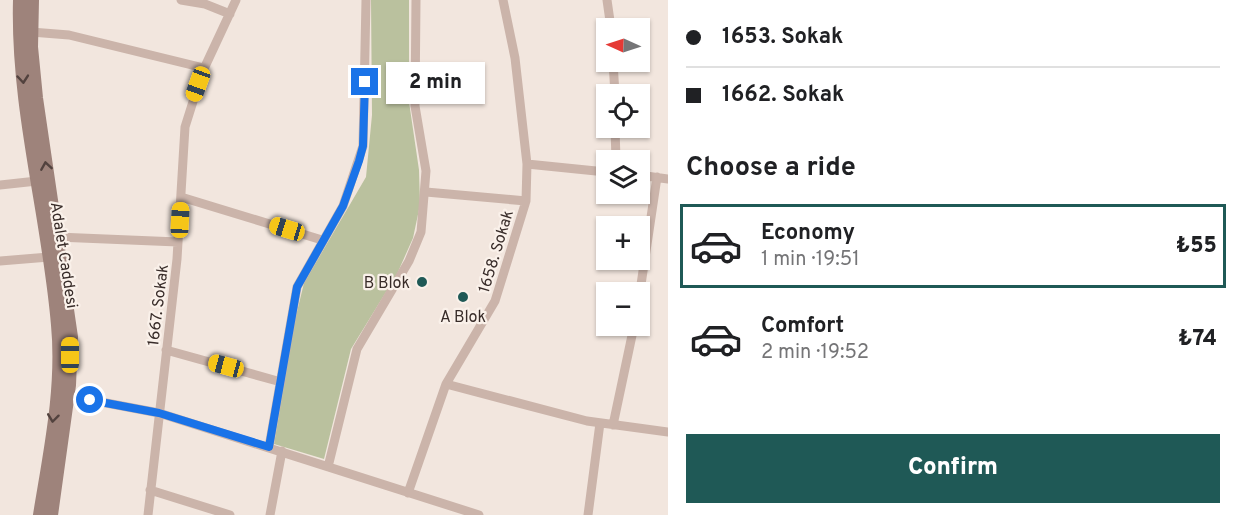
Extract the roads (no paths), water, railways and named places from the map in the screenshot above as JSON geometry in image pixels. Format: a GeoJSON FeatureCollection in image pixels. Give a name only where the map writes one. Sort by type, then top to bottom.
{"type":"FeatureCollection","features":[{"type":"Feature","properties":{"kind":"street","name":"Adalet Caddesi"},"geometry":{"type":"LineString","coordinates":[[20,0],[23,85],[58,325],[62,394],[40,515]]}},
{"type":"Feature","properties":{"kind":"street"},"geometry":{"type":"LineString","coordinates":[[32,0],[31,32],[36,98],[70,338],[62,394],[51,515]]}},
{"type":"Feature","properties":{"kind":"street"},"geometry":{"type":"LineString","coordinates":[[181,0],[206,4],[230,14]]}},
{"type":"Feature","properties":{"kind":"street","name":"1667. Sokak"},"geometry":{"type":"LineString","coordinates":[[148,515],[178,242],[185,127],[204,68],[236,0]]}},
{"type":"Feature","properties":{"kind":"street"},"geometry":{"type":"LineString","coordinates":[[269,447],[297,287],[343,206],[363,146],[366,0]]}},
{"type":"Feature","properties":{"kind":"street"},"geometry":{"type":"LineString","coordinates":[[328,467],[357,349],[409,261],[421,232],[426,171],[415,106],[416,0]]}},
{"type":"Feature","properties":{"kind":"street","name":"1658. Sokak"},"geometry":{"type":"LineString","coordinates":[[408,493],[446,384],[495,301],[526,201],[527,164],[514,58],[503,0]]}},
{"type":"Feature","properties":{"kind":"street"},"geometry":{"type":"LineString","coordinates":[[607,0],[610,18]]}},
{"type":"Feature","properties":{"kind":"street"},"geometry":{"type":"LineString","coordinates":[[31,32],[69,35],[204,68]]}},
{"type":"Feature","properties":{"kind":"street"},"geometry":{"type":"LineString","coordinates":[[527,164],[596,171]]}},
{"type":"Feature","properties":{"kind":"street"},"geometry":{"type":"LineString","coordinates":[[650,177],[668,179]]}},
{"type":"Feature","properties":{"kind":"street"},"geometry":{"type":"LineString","coordinates":[[641,282],[657,177]]}},
{"type":"Feature","properties":{"kind":"street"},"geometry":{"type":"LineString","coordinates":[[0,185],[37,181]]}},
{"type":"Feature","properties":{"kind":"street"},"geometry":{"type":"LineString","coordinates":[[426,192],[526,201]]}},
{"type":"Feature","properties":{"kind":"street"},"geometry":{"type":"LineString","coordinates":[[181,197],[322,240]]}},
{"type":"Feature","properties":{"kind":"street"},"geometry":{"type":"LineString","coordinates":[[57,237],[178,242]]}},
{"type":"Feature","properties":{"kind":"street"},"geometry":{"type":"LineString","coordinates":[[0,261],[49,257]]}},
{"type":"Feature","properties":{"kind":"street"},"geometry":{"type":"LineString","coordinates":[[613,425],[631,336]]}},
{"type":"Feature","properties":{"kind":"street"},"geometry":{"type":"LineString","coordinates":[[166,350],[281,382]]}},
{"type":"Feature","properties":{"kind":"street"},"geometry":{"type":"LineString","coordinates":[[446,384],[600,423],[668,432]]}},
{"type":"Feature","properties":{"kind":"street"},"geometry":{"type":"LineString","coordinates":[[62,394],[159,413],[479,515]]}},
{"type":"Feature","properties":{"kind":"street"},"geometry":{"type":"LineString","coordinates":[[588,515],[600,423]]}},
{"type":"Feature","properties":{"kind":"street"},"geometry":{"type":"LineString","coordinates":[[270,515],[282,451]]}},
{"type":"Feature","properties":{"kind":"street"},"geometry":{"type":"LineString","coordinates":[[150,490],[230,515]]}},
{"type":"Feature","properties":{"kind":"place","name":"B Blok"},"geometry":{"type":"Point","coordinates":[422,282]}},
{"type":"Feature","properties":{"kind":"place","name":"A Blok"},"geometry":{"type":"Point","coordinates":[463,297]}}]}
